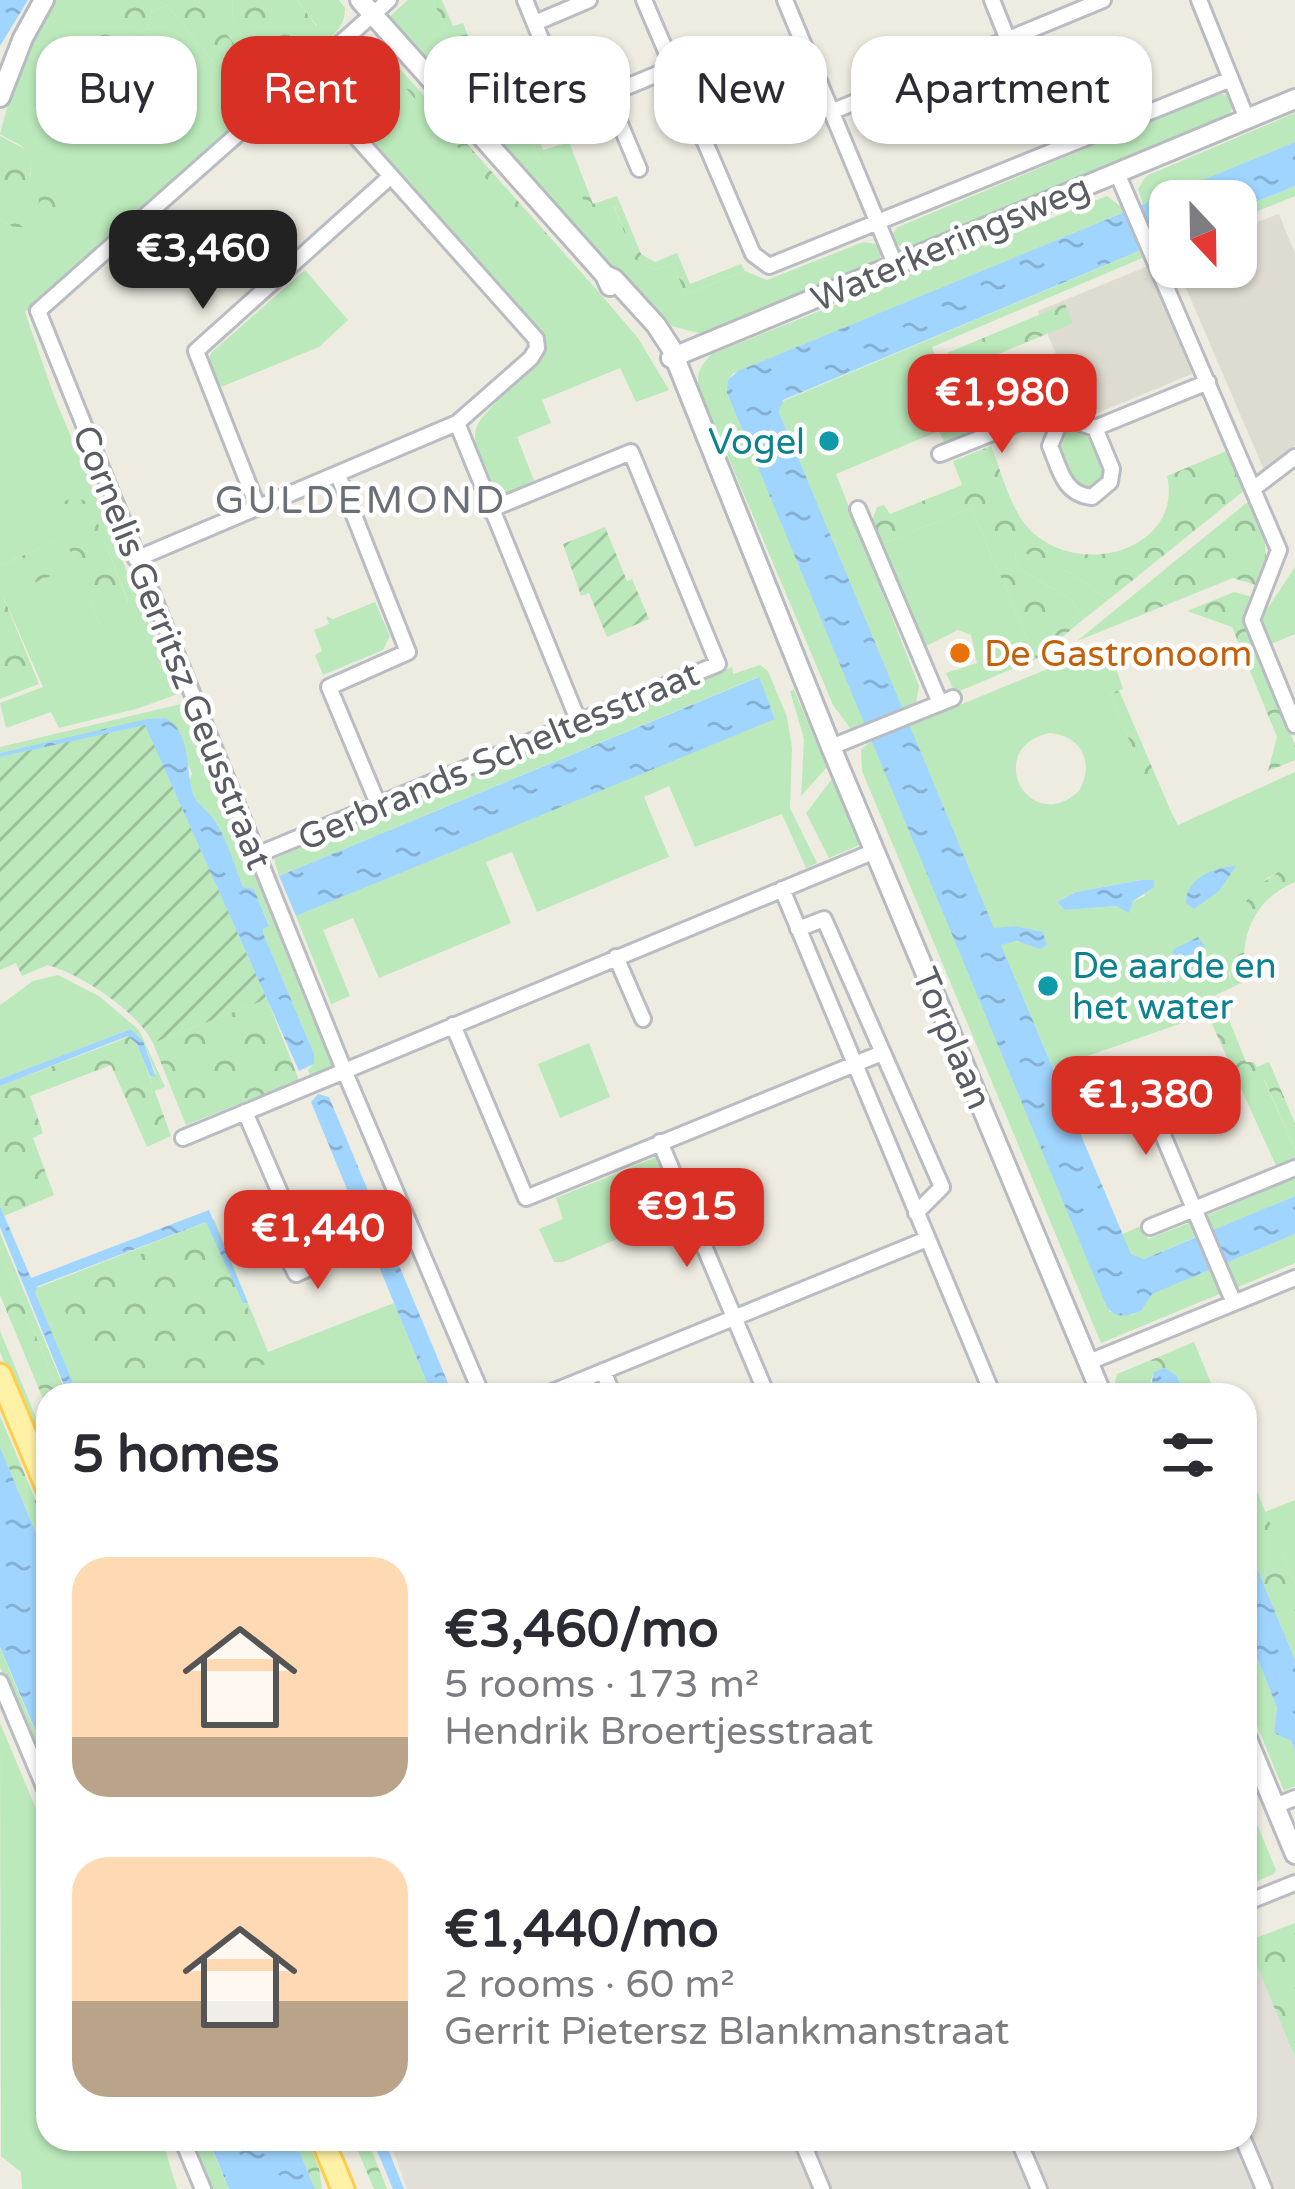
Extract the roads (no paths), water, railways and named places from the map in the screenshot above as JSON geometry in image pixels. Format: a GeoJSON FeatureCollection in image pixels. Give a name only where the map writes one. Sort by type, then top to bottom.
{"type":"FeatureCollection","features":[{"type":"Feature","properties":{"kind":"main road"},"geometry":{"type":"LineString","coordinates":[[0,1375],[36,1461]]}},
{"type":"Feature","properties":{"kind":"main road"},"geometry":{"type":"LineString","coordinates":[[327,2151],[343,2189]]}},
{"type":"Feature","properties":{"kind":"street"},"geometry":{"type":"LineString","coordinates":[[0,97],[22,38],[44,0]]}},
{"type":"Feature","properties":{"kind":"street","name":"Cornelis Gerritsz Geusstraat"},"geometry":{"type":"LineString","coordinates":[[338,36],[366,7],[388,0]]}},
{"type":"Feature","properties":{"kind":"street"},"geometry":{"type":"LineString","coordinates":[[525,0],[540,36]]}},
{"type":"Feature","properties":{"kind":"street"},"geometry":{"type":"LineString","coordinates":[[535,23],[571,3],[590,0]]}},
{"type":"Feature","properties":{"kind":"street","name":"Waterkeringsweg"},"geometry":{"type":"LineString","coordinates":[[644,0],[659,36]]}},
{"type":"Feature","properties":{"kind":"street"},"geometry":{"type":"LineString","coordinates":[[784,0],[895,264]]}},
{"type":"Feature","properties":{"kind":"street"},"geometry":{"type":"LineString","coordinates":[[992,0],[1006,36]]}},
{"type":"Feature","properties":{"kind":"street"},"geometry":{"type":"LineString","coordinates":[[1018,36],[1103,0]]}},
{"type":"Feature","properties":{"kind":"street"},"geometry":{"type":"LineString","coordinates":[[1199,0],[1247,118]]}},
{"type":"Feature","properties":{"kind":"street","name":"Torplaan"},"geometry":{"type":"LineString","coordinates":[[366,7],[605,275],[671,358],[1097,1383]]}},
{"type":"Feature","properties":{"kind":"street","name":"Waterkeringsweg"},"geometry":{"type":"LineString","coordinates":[[706,144],[760,262],[776,267],[1231,79]]}},
{"type":"Feature","properties":{"kind":"street","name":"Waterkeringsweg"},"geometry":{"type":"LineString","coordinates":[[671,358],[1295,99]]}},
{"type":"Feature","properties":{"kind":"street"},"geometry":{"type":"LineString","coordinates":[[831,112],[851,104]]}},
{"type":"Feature","properties":{"kind":"street","name":"Cornelis Gerritsz Geusstraat"},"geometry":{"type":"LineString","coordinates":[[224,144],[38,311],[344,1070],[477,1383]]}},
{"type":"Feature","properties":{"kind":"street"},"geometry":{"type":"LineString","coordinates":[[136,559],[458,423],[537,348],[536,339],[362,144]]}},
{"type":"Feature","properties":{"kind":"street"},"geometry":{"type":"LineString","coordinates":[[629,144],[639,169]]}},
{"type":"Feature","properties":{"kind":"street"},"geometry":{"type":"LineString","coordinates":[[1117,173],[1279,550],[1252,620],[1295,725]]}},
{"type":"Feature","properties":{"kind":"street"},"geometry":{"type":"LineString","coordinates":[[258,508],[196,351],[391,176]]}},
{"type":"Feature","properties":{"kind":"street"},"geometry":{"type":"LineString","coordinates":[[940,454],[1045,412],[1095,428],[1208,382]]}},
{"type":"Feature","properties":{"kind":"street"},"geometry":{"type":"LineString","coordinates":[[1062,417],[1050,446],[1066,484],[1082,496],[1092,497],[1110,482],[1112,470],[1095,428]]}},
{"type":"Feature","properties":{"kind":"street"},"geometry":{"type":"LineString","coordinates":[[458,423],[578,720]]}},
{"type":"Feature","properties":{"kind":"street","name":"Gerbrands Scheltesstraat"},"geometry":{"type":"LineString","coordinates":[[259,854],[718,664],[631,452],[490,510]]}},
{"type":"Feature","properties":{"kind":"street"},"geometry":{"type":"LineString","coordinates":[[1253,489],[1295,457]]}},
{"type":"Feature","properties":{"kind":"street"},"geometry":{"type":"LineString","coordinates":[[338,476],[409,652],[329,687],[379,804]]}},
{"type":"Feature","properties":{"kind":"street"},"geometry":{"type":"LineString","coordinates":[[831,746],[946,700],[858,509]]}},
{"type":"Feature","properties":{"kind":"street"},"geometry":{"type":"LineString","coordinates":[[183,1138],[875,851]]}},
{"type":"Feature","properties":{"kind":"street"},"geometry":{"type":"LineString","coordinates":[[782,889],[988,1383]]}},
{"type":"Feature","properties":{"kind":"street"},"geometry":{"type":"LineString","coordinates":[[799,928],[824,919],[942,1187],[916,1213]]}},
{"type":"Feature","properties":{"kind":"street"},"geometry":{"type":"LineString","coordinates":[[616,957],[643,1018]]}},
{"type":"Feature","properties":{"kind":"street"},"geometry":{"type":"LineString","coordinates":[[453,1024],[526,1198],[882,1053]]}},
{"type":"Feature","properties":{"kind":"street"},"geometry":{"type":"LineString","coordinates":[[1143,1088],[1234,1304]]}},
{"type":"Feature","properties":{"kind":"street"},"geometry":{"type":"LineString","coordinates":[[245,1112],[290,1216]]}},
{"type":"Feature","properties":{"kind":"street"},"geometry":{"type":"LineString","coordinates":[[659,1142],[762,1383]]}},
{"type":"Feature","properties":{"kind":"street"},"geometry":{"type":"LineString","coordinates":[[1150,1227],[1295,1168]]}},
{"type":"Feature","properties":{"kind":"street"},"geometry":{"type":"LineString","coordinates":[[574,1383],[927,1239]]}},
{"type":"Feature","properties":{"kind":"street"},"geometry":{"type":"LineString","coordinates":[[1089,1363],[1295,1278]]}},
{"type":"Feature","properties":{"kind":"street"},"geometry":{"type":"LineString","coordinates":[[603,1371],[608,1383]]}},
{"type":"Feature","properties":{"kind":"street"},"geometry":{"type":"LineString","coordinates":[[0,1682],[36,1768]]}},
{"type":"Feature","properties":{"kind":"street"},"geometry":{"type":"LineString","coordinates":[[1257,1762],[1295,1854]]}},
{"type":"Feature","properties":{"kind":"street"},"geometry":{"type":"LineString","coordinates":[[1275,1806],[1295,1798]]}},
{"type":"Feature","properties":{"kind":"street"},"geometry":{"type":"LineString","coordinates":[[1257,1898],[1295,1882]]}},
{"type":"Feature","properties":{"kind":"street"},"geometry":{"type":"LineString","coordinates":[[187,2151],[203,2189]]}},
{"type":"Feature","properties":{"kind":"street"},"geometry":{"type":"LineString","coordinates":[[806,2151],[822,2189]]}},
{"type":"Feature","properties":{"kind":"street"},"geometry":{"type":"LineString","coordinates":[[1023,2151],[1039,2189]]}},
{"type":"Feature","properties":{"kind":"street"},"geometry":{"type":"LineString","coordinates":[[1248,2151],[1264,2189]]}},
{"type":"Feature","properties":{"kind":"water"},"geometry":{"type":"Polygon","coordinates":[[[0,0],[28,0],[0,46],[0,0]]]}},
{"type":"Feature","properties":{"kind":"water"},"geometry":{"type":"Polygon","coordinates":[[[1295,142],[1295,186],[1257,201],[1257,180],[1203,180],[1295,142]]]}},
{"type":"Feature","properties":{"kind":"water"},"geometry":{"type":"Polygon","coordinates":[[[1149,202],[1149,247],[783,400],[779,412],[994,928],[1015,926],[1043,932],[1047,945],[1040,949],[1017,941],[1001,945],[1131,1254],[1144,1259],[1295,1196],[1295,1234],[1152,1294],[1141,1311],[1131,1315],[1113,1313],[1106,1305],[727,393],[728,380],[738,371],[1149,202]]]}},
{"type":"Feature","properties":{"kind":"water"},"geometry":{"type":"Polygon","coordinates":[[[759,677],[775,719],[296,916],[279,876],[759,677]]]}},
{"type":"Feature","properties":{"kind":"water"},"geometry":{"type":"Polygon","coordinates":[[[166,718],[174,724],[186,749],[195,798],[217,824],[243,887],[254,889],[269,926],[263,929],[264,935],[314,1054],[314,1064],[299,1071],[145,725],[0,757],[0,753],[166,718]]]}},
{"type":"Feature","properties":{"kind":"water"},"geometry":{"type":"Polygon","coordinates":[[[1236,866],[1219,891],[1194,909],[1186,903],[1196,881],[1236,866]]]}},
{"type":"Feature","properties":{"kind":"water"},"geometry":{"type":"Polygon","coordinates":[[[1154,880],[1154,887],[1133,901],[1129,913],[1116,906],[1065,910],[1057,902],[1076,892],[1154,880]]]}},
{"type":"Feature","properties":{"kind":"water"},"geometry":{"type":"Polygon","coordinates":[[[1198,937],[1205,946],[1197,967],[1181,967],[1172,955],[1174,949],[1198,937]]]}},
{"type":"Feature","properties":{"kind":"water"},"geometry":{"type":"Polygon","coordinates":[[[131,1029],[143,1041],[156,1077],[150,1076],[137,1044],[128,1036],[0,1086],[0,1079],[131,1029]]]}},
{"type":"Feature","properties":{"kind":"water"},"geometry":{"type":"Polygon","coordinates":[[[318,1094],[329,1097],[448,1383],[427,1383],[311,1102],[318,1094]]]}},
{"type":"Feature","properties":{"kind":"water"},"geometry":{"type":"Polygon","coordinates":[[[0,1206],[31,1278],[209,1210],[248,1303],[243,1303],[206,1222],[38,1286],[35,1292],[73,1383],[63,1383],[0,1227],[0,1206]]]}},
{"type":"Feature","properties":{"kind":"water"},"geometry":{"type":"Polygon","coordinates":[[[1165,1368],[1180,1383],[1152,1383],[1154,1372],[1165,1368]]]}},
{"type":"Feature","properties":{"kind":"water"},"geometry":{"type":"Polygon","coordinates":[[[0,1447],[36,1533],[36,1732],[0,1647],[0,1447]]]}},
{"type":"Feature","properties":{"kind":"water"},"geometry":{"type":"Polygon","coordinates":[[[1257,1568],[1295,1660],[1295,1751],[1291,1741],[1274,1733],[1277,1708],[1257,1657],[1257,1568]]]}},
{"type":"Feature","properties":{"kind":"water"},"geometry":{"type":"Polygon","coordinates":[[[213,2151],[299,2151],[315,2189],[229,2189],[213,2151]]]}},
{"type":"Feature","properties":{"kind":"water"},"geometry":{"type":"Polygon","coordinates":[[[377,2151],[389,2151],[404,2189],[393,2189],[377,2151]]]}},
{"type":"Feature","properties":{"kind":"place","name":"Vogel"},"geometry":{"type":"Point","coordinates":[829,441]}},
{"type":"Feature","properties":{"kind":"place","name":"De Gastronoom"},"geometry":{"type":"Point","coordinates":[960,653]}},
{"type":"Feature","properties":{"kind":"place","name":"De aarde en het water"},"geometry":{"type":"Point","coordinates":[1048,986]}},
{"type":"Feature","properties":{"kind":"district","name":"GULDEMOND"},"geometry":{"type":"Point","coordinates":[361,499]}}]}
